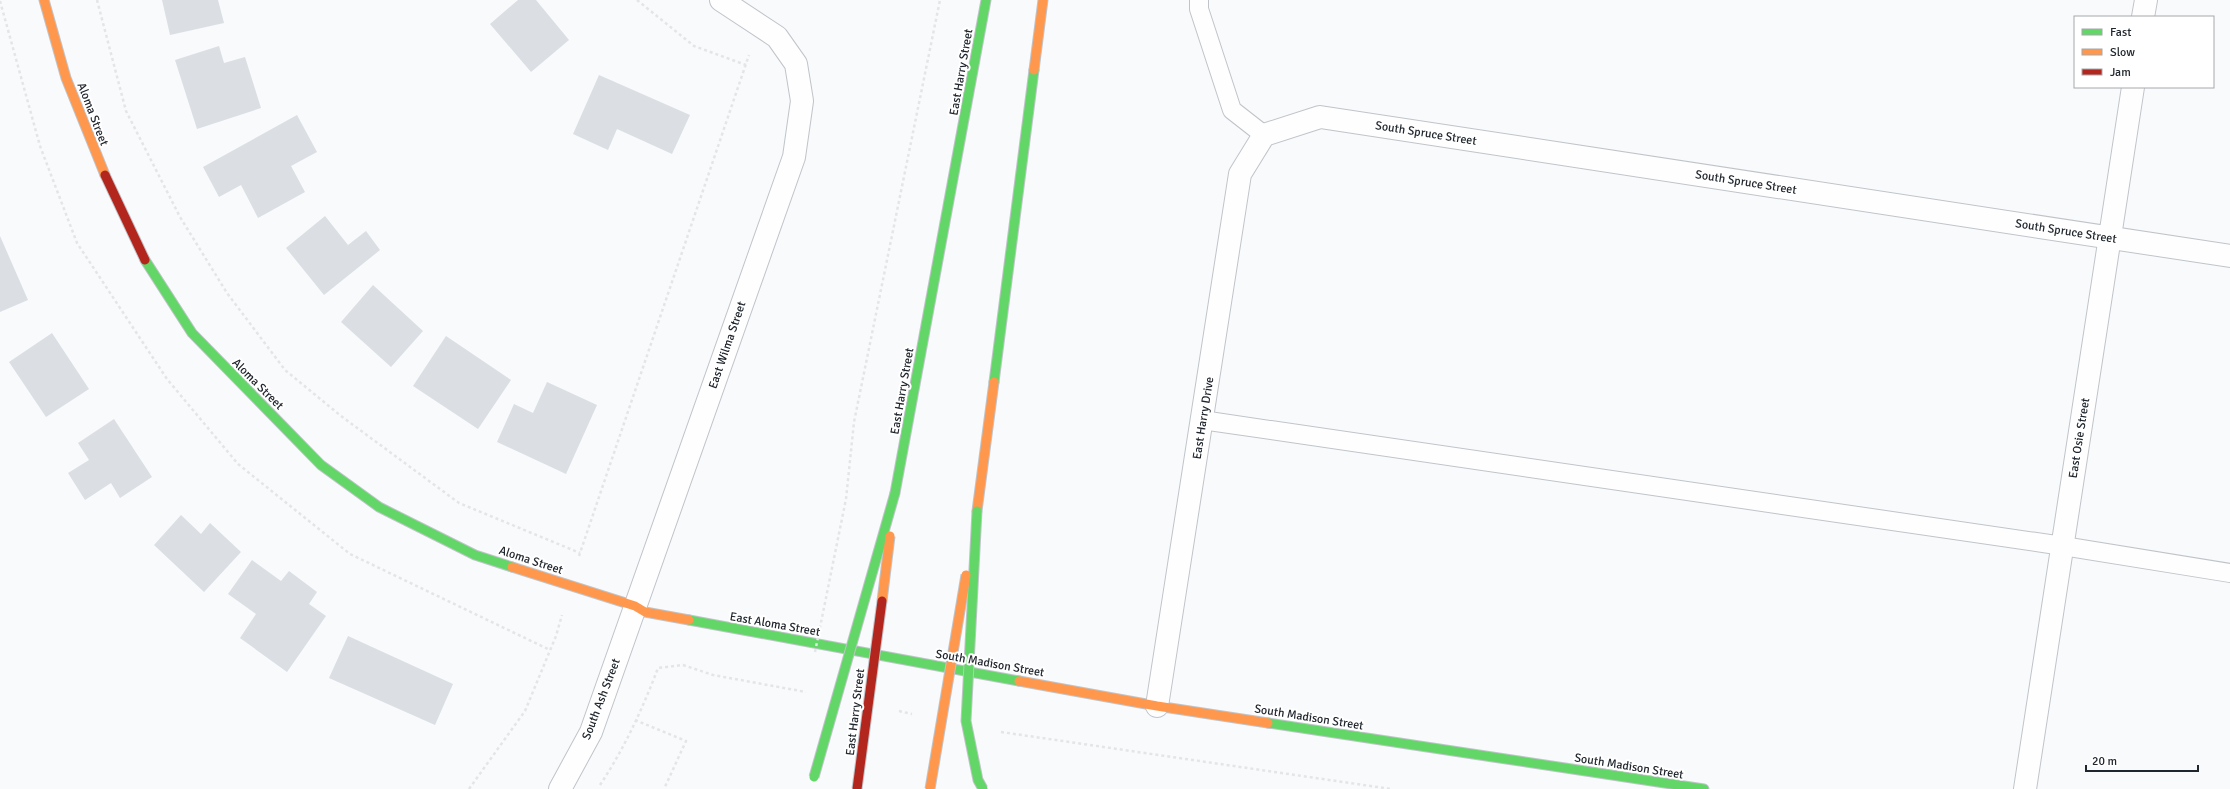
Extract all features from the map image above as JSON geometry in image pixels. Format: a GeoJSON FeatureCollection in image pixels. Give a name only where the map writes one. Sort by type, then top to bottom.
{"type":"FeatureCollection","features":[{"type":"Feature","properties":{"kind":"main road","name":"Aloma Street"},"geometry":{"type":"LineString","coordinates":[[44,0],[66,78],[102,168],[149,267],[192,334],[321,465],[379,507],[475,555],[635,606]]}},
{"type":"Feature","properties":{"kind":"main road","name":"East Harry Street"},"geometry":{"type":"LineString","coordinates":[[857,789],[895,493],[986,0]]}},
{"type":"Feature","properties":{"kind":"main road"},"geometry":{"type":"LineString","coordinates":[[930,789],[977,511],[1043,0]]}},
{"type":"Feature","properties":{"kind":"main road"},"geometry":{"type":"LineString","coordinates":[[814,776],[895,493]]}},
{"type":"Feature","properties":{"kind":"main road"},"geometry":{"type":"LineString","coordinates":[[977,511],[966,721],[978,780],[983,789]]}},
{"type":"Feature","properties":{"kind":"main road","name":"East Aloma Street"},"geometry":{"type":"LineString","coordinates":[[635,606],[645,612],[912,661]]}},
{"type":"Feature","properties":{"kind":"main road","name":"South Madison Street"},"geometry":{"type":"LineString","coordinates":[[912,661],[1157,706],[1704,789]]}},
{"type":"Feature","properties":{"kind":"street","name":"East Wilma Street"},"geometry":{"type":"LineString","coordinates":[[635,606],[794,156],[802,101],[796,64],[777,37],[721,0]]}},
{"type":"Feature","properties":{"kind":"street"},"geometry":{"type":"LineString","coordinates":[[2144,16],[2146,0]]}},
{"type":"Feature","properties":{"kind":"street","name":"East Osie Street"},"geometry":{"type":"LineString","coordinates":[[2025,789],[2133,88]]}},
{"type":"Feature","properties":{"kind":"street","name":"South Spruce Street"},"geometry":{"type":"LineString","coordinates":[[1264,135],[1320,117],[2230,256]]}},
{"type":"Feature","properties":{"kind":"street","name":"East Harry Drive"},"geometry":{"type":"LineString","coordinates":[[1157,706],[1240,174],[1264,135]]}},
{"type":"Feature","properties":{"kind":"street","name":"South Ash Street"},"geometry":{"type":"LineString","coordinates":[[560,789],[591,732],[635,606]]}},
{"type":"Feature","properties":{"kind":"lane"},"geometry":{"type":"LineString","coordinates":[[1199,0],[1199,9],[1232,110],[1264,135]]}},
{"type":"Feature","properties":{"kind":"lane"},"geometry":{"type":"LineString","coordinates":[[1202,420],[2063,546],[2230,573]]}},
{"type":"Feature","properties":{"kind":"path"},"geometry":{"type":"LineString","coordinates":[[97,0],[126,110],[180,217],[223,286],[285,370],[341,416],[459,503],[580,554]]}},
{"type":"Feature","properties":{"kind":"path"},"geometry":{"type":"LineString","coordinates":[[637,0],[694,46],[746,65]]}},
{"type":"Feature","properties":{"kind":"path"},"geometry":{"type":"LineString","coordinates":[[815,654],[846,499],[854,422],[940,0]]}},
{"type":"Feature","properties":{"kind":"path"},"geometry":{"type":"LineString","coordinates":[[469,789],[525,711],[556,636],[580,554],[746,65],[758,25]]}},
{"type":"Feature","properties":{"kind":"path"},"geometry":{"type":"LineString","coordinates":[[805,700],[808,685]]}},
{"type":"Feature","properties":{"kind":"path"},"geometry":{"type":"LineString","coordinates":[[635,720],[686,741],[664,789]]}},
{"type":"Feature","properties":{"kind":"building"},"geometry":{"type":"Polygon","coordinates":[[[162,0],[218,0],[224,23],[170,35],[162,0]]]}},
{"type":"Feature","properties":{"kind":"building"},"geometry":{"type":"Polygon","coordinates":[[[518,0],[536,0],[569,40],[531,72],[490,24],[518,0]]]}},
{"type":"Feature","properties":{"kind":"building"},"geometry":{"type":"Polygon","coordinates":[[[219,46],[224,63],[245,57],[261,108],[197,129],[175,60],[219,46]]]}},
{"type":"Feature","properties":{"kind":"building"},"geometry":{"type":"Polygon","coordinates":[[[599,75],[690,115],[672,154],[617,129],[608,150],[573,134],[599,75]]]}},
{"type":"Feature","properties":{"kind":"building"},"geometry":{"type":"Polygon","coordinates":[[[297,115],[317,152],[291,166],[305,192],[258,218],[241,185],[219,197],[203,167],[297,115]]]}},
{"type":"Feature","properties":{"kind":"building"},"geometry":{"type":"Polygon","coordinates":[[[325,216],[348,245],[366,231],[380,250],[324,295],[286,248],[325,216]]]}},
{"type":"Feature","properties":{"kind":"building"},"geometry":{"type":"Polygon","coordinates":[[[0,236],[28,300],[0,312],[0,236]]]}},
{"type":"Feature","properties":{"kind":"building"},"geometry":{"type":"Polygon","coordinates":[[[373,285],[423,331],[391,367],[341,322],[373,285]]]}},
{"type":"Feature","properties":{"kind":"building"},"geometry":{"type":"Polygon","coordinates":[[[52,333],[89,389],[46,417],[9,362],[52,333]]]}},
{"type":"Feature","properties":{"kind":"building"},"geometry":{"type":"Polygon","coordinates":[[[446,336],[511,380],[478,429],[413,386],[446,336]]]}},
{"type":"Feature","properties":{"kind":"building"},"geometry":{"type":"Polygon","coordinates":[[[547,382],[597,405],[566,474],[497,442],[514,404],[533,413],[547,382]]]}},
{"type":"Feature","properties":{"kind":"building"},"geometry":{"type":"Polygon","coordinates":[[[114,419],[152,477],[120,498],[111,483],[85,500],[68,473],[89,460],[78,443],[114,419]]]}},
{"type":"Feature","properties":{"kind":"building"},"geometry":{"type":"Polygon","coordinates":[[[181,515],[201,534],[210,523],[241,552],[204,592],[154,545],[181,515]]]}},
{"type":"Feature","properties":{"kind":"building"},"geometry":{"type":"Polygon","coordinates":[[[252,560],[281,581],[289,571],[317,592],[309,604],[326,616],[287,672],[240,638],[256,614],[228,594],[252,560]]]}},
{"type":"Feature","properties":{"kind":"building"},"geometry":{"type":"Polygon","coordinates":[[[348,636],[453,684],[435,725],[329,678],[348,636]]]}},
{"type":"Feature","properties":{"kind":"traffic: fast"},"geometry":{"type":"LineString","coordinates":[[895,493],[986,0]]}},
{"type":"Feature","properties":{"kind":"traffic: fast"},"geometry":{"type":"LineString","coordinates":[[994,382],[1034,70]]}},
{"type":"Feature","properties":{"kind":"traffic: fast"},"geometry":{"type":"LineString","coordinates":[[145,260],[192,333],[321,465],[379,507],[475,555],[512,567]]}},
{"type":"Feature","properties":{"kind":"traffic: fast"},"geometry":{"type":"LineString","coordinates":[[814,777],[895,493]]}},
{"type":"Feature","properties":{"kind":"traffic: fast"},"geometry":{"type":"LineString","coordinates":[[977,511],[966,721],[978,780],[983,789]]}},
{"type":"Feature","properties":{"kind":"traffic: fast"},"geometry":{"type":"LineString","coordinates":[[689,620],[1019,681]]}},
{"type":"Feature","properties":{"kind":"traffic: fast"},"geometry":{"type":"LineString","coordinates":[[1268,723],[1704,789]]}},
{"type":"Feature","properties":{"kind":"traffic: slow"},"geometry":{"type":"LineString","coordinates":[[44,0],[66,78],[105,175]]}},
{"type":"Feature","properties":{"kind":"traffic: slow"},"geometry":{"type":"LineString","coordinates":[[1034,70],[1043,0]]}},
{"type":"Feature","properties":{"kind":"traffic: slow"},"geometry":{"type":"LineString","coordinates":[[977,511],[994,382]]}},
{"type":"Feature","properties":{"kind":"traffic: slow"},"geometry":{"type":"LineString","coordinates":[[882,601],[890,536]]}},
{"type":"Feature","properties":{"kind":"traffic: slow"},"geometry":{"type":"LineString","coordinates":[[512,567],[635,606],[645,612],[689,620]]}},
{"type":"Feature","properties":{"kind":"traffic: slow"},"geometry":{"type":"LineString","coordinates":[[930,789],[966,575]]}},
{"type":"Feature","properties":{"kind":"traffic: slow"},"geometry":{"type":"LineString","coordinates":[[1019,681],[1157,706],[1268,723]]}},
{"type":"Feature","properties":{"kind":"traffic: jam"},"geometry":{"type":"LineString","coordinates":[[105,175],[145,260]]}},
{"type":"Feature","properties":{"kind":"traffic: jam"},"geometry":{"type":"LineString","coordinates":[[857,789],[882,601]]}}]}
